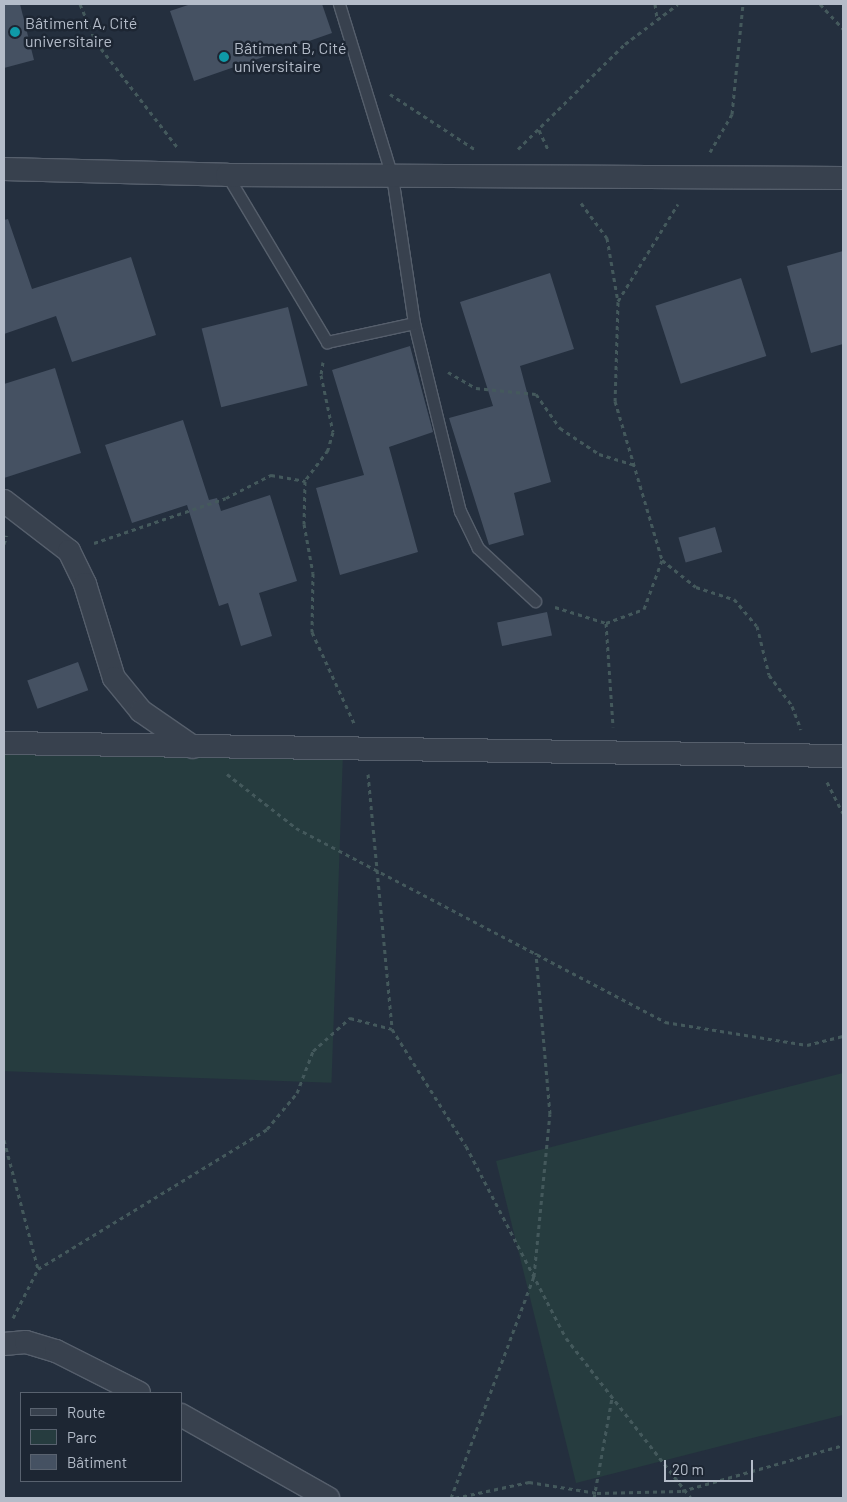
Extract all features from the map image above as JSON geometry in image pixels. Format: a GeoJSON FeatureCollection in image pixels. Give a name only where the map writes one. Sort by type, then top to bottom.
{"type":"FeatureCollection","features":[{"type":"Feature","properties":{"kind":"street"},"geometry":{"type":"LineString","coordinates":[[4,169],[227,175],[843,178]]}},
{"type":"Feature","properties":{"kind":"street"},"geometry":{"type":"LineString","coordinates":[[4,501],[70,551],[86,584],[114,678],[141,711],[193,747]]}},
{"type":"Feature","properties":{"kind":"street"},"geometry":{"type":"LineString","coordinates":[[4,743],[843,756]]}},
{"type":"Feature","properties":{"kind":"street"},"geometry":{"type":"LineString","coordinates":[[5,1343],[26,1342],[56,1351],[137,1392]]}},
{"type":"Feature","properties":{"kind":"street"},"geometry":{"type":"LineString","coordinates":[[182,1416],[328,1498]]}},
{"type":"Feature","properties":{"kind":"lane"},"geometry":{"type":"LineString","coordinates":[[339,4],[392,176],[414,323],[460,511],[478,548],[535,601]]}},
{"type":"Feature","properties":{"kind":"lane"},"geometry":{"type":"LineString","coordinates":[[227,175],[327,342],[414,323]]}},
{"type":"Feature","properties":{"kind":"path"},"geometry":{"type":"LineString","coordinates":[[80,4],[96,42],[198,174]]}},
{"type":"Feature","properties":{"kind":"path"},"geometry":{"type":"LineString","coordinates":[[655,4],[657,20]]}},
{"type":"Feature","properties":{"kind":"path"},"geometry":{"type":"LineString","coordinates":[[361,77],[474,145],[491,176],[625,44],[678,4]]}},
{"type":"Feature","properties":{"kind":"path"},"geometry":{"type":"LineString","coordinates":[[820,4],[843,29]]}},
{"type":"Feature","properties":{"kind":"path"},"geometry":{"type":"LineString","coordinates":[[539,130],[561,177],[607,238],[618,302],[615,401],[662,560],[696,587],[734,599],[757,626],[769,675],[792,706],[812,756],[843,813]]}},
{"type":"Feature","properties":{"kind":"path"},"geometry":{"type":"LineString","coordinates":[[327,342],[321,375],[333,432],[328,450],[305,482],[304,524],[313,573],[312,632],[367,750],[375,868],[392,1029],[466,1146],[566,1338],[682,1491],[691,1498]]}},
{"type":"Feature","properties":{"kind":"path"},"geometry":{"type":"LineString","coordinates":[[422,357],[476,388],[536,394],[560,428],[599,454],[634,465]]}},
{"type":"Feature","properties":{"kind":"path"},"geometry":{"type":"LineString","coordinates":[[70,551],[226,498],[271,475],[305,482]]}},
{"type":"Feature","properties":{"kind":"path"},"geometry":{"type":"LineString","coordinates":[[535,601],[606,623],[644,609],[662,560]]}},
{"type":"Feature","properties":{"kind":"path"},"geometry":{"type":"LineString","coordinates":[[606,623],[614,753]]}},
{"type":"Feature","properties":{"kind":"path"},"geometry":{"type":"LineString","coordinates":[[193,747],[296,828],[536,952],[665,1022],[807,1045],[843,1036]]}},
{"type":"Feature","properties":{"kind":"path"},"geometry":{"type":"LineString","coordinates":[[453,1498],[534,1276],[550,1114],[536,952]]}},
{"type":"Feature","properties":{"kind":"path"},"geometry":{"type":"LineString","coordinates":[[5,1343],[15,1311],[38,1268],[267,1129],[297,1093],[313,1051],[350,1018],[392,1029]]}},
{"type":"Feature","properties":{"kind":"path"},"geometry":{"type":"LineString","coordinates":[[4,1140],[38,1268]]}},
{"type":"Feature","properties":{"kind":"path"},"geometry":{"type":"LineString","coordinates":[[594,1498],[597,1493],[612,1398]]}},
{"type":"Feature","properties":{"kind":"path"},"geometry":{"type":"LineString","coordinates":[[453,1498],[529,1482],[597,1493],[682,1491],[843,1445]]}},
{"type":"Feature","properties":{"kind":"green space"},"geometry":{"type":"Polygon","coordinates":[[[4,747],[343,759],[331,1083],[4,1071],[4,747]]]}},
{"type":"Feature","properties":{"kind":"green space"},"geometry":{"type":"Polygon","coordinates":[[[843,1073],[843,1415],[576,1483],[496,1161],[843,1073]]]}},
{"type":"Feature","properties":{"kind":"building","name":"Bâtiment A, Cité universitaire"},"geometry":{"type":"Polygon","coordinates":[[[4,4],[20,4],[34,60],[4,68],[4,4]]]}},
{"type":"Feature","properties":{"kind":"building","name":"Bâtiment B, Cité universitaire"},"geometry":{"type":"Polygon","coordinates":[[[191,4],[322,4],[332,33],[194,81],[170,11],[191,4]]]}},
{"type":"Feature","properties":{"kind":"building"},"geometry":{"type":"Polygon","coordinates":[[[8,219],[32,289],[131,257],[156,335],[72,362],[56,316],[4,334],[4,220],[8,219]]]}},
{"type":"Feature","properties":{"kind":"building"},"geometry":{"type":"Polygon","coordinates":[[[843,251],[843,344],[811,353],[787,266],[843,251]]]}},
{"type":"Feature","properties":{"kind":"building"},"geometry":{"type":"Polygon","coordinates":[[[550,273],[574,349],[520,366],[551,482],[514,493],[524,535],[489,545],[449,418],[493,406],[460,302],[550,273]]]}},
{"type":"Feature","properties":{"kind":"building"},"geometry":{"type":"Polygon","coordinates":[[[741,278],[766,356],[681,384],[655,306],[741,278]]]}},
{"type":"Feature","properties":{"kind":"building"},"geometry":{"type":"Polygon","coordinates":[[[288,307],[308,386],[221,407],[202,329],[288,307]]]}},
{"type":"Feature","properties":{"kind":"building"},"geometry":{"type":"Polygon","coordinates":[[[410,346],[433,432],[389,447],[418,552],[340,575],[316,488],[364,475],[332,370],[410,346]]]}},
{"type":"Feature","properties":{"kind":"building"},"geometry":{"type":"Polygon","coordinates":[[[55,368],[81,453],[4,478],[4,384],[55,368]]]}},
{"type":"Feature","properties":{"kind":"building"},"geometry":{"type":"Polygon","coordinates":[[[183,420],[209,500],[217,498],[221,511],[270,495],[297,581],[259,593],[272,636],[241,646],[228,603],[219,606],[187,505],[132,523],[105,445],[183,420]]]}},
{"type":"Feature","properties":{"kind":"building"},"geometry":{"type":"Polygon","coordinates":[[[715,527],[722,552],[686,562],[678,537],[715,527]]]}},
{"type":"Feature","properties":{"kind":"building"},"geometry":{"type":"Polygon","coordinates":[[[547,612],[552,635],[502,646],[497,623],[547,612]]]}},
{"type":"Feature","properties":{"kind":"building"},"geometry":{"type":"Polygon","coordinates":[[[78,662],[88,690],[38,709],[27,680],[78,662]]]}},
{"type":"Feature","properties":{"kind":"place","name":"Bâtiment A, Cité universitaire"},"geometry":{"type":"Point","coordinates":[15,32]}},
{"type":"Feature","properties":{"kind":"place","name":"Bâtiment B, Cité universitaire"},"geometry":{"type":"Point","coordinates":[224,57]}}]}
